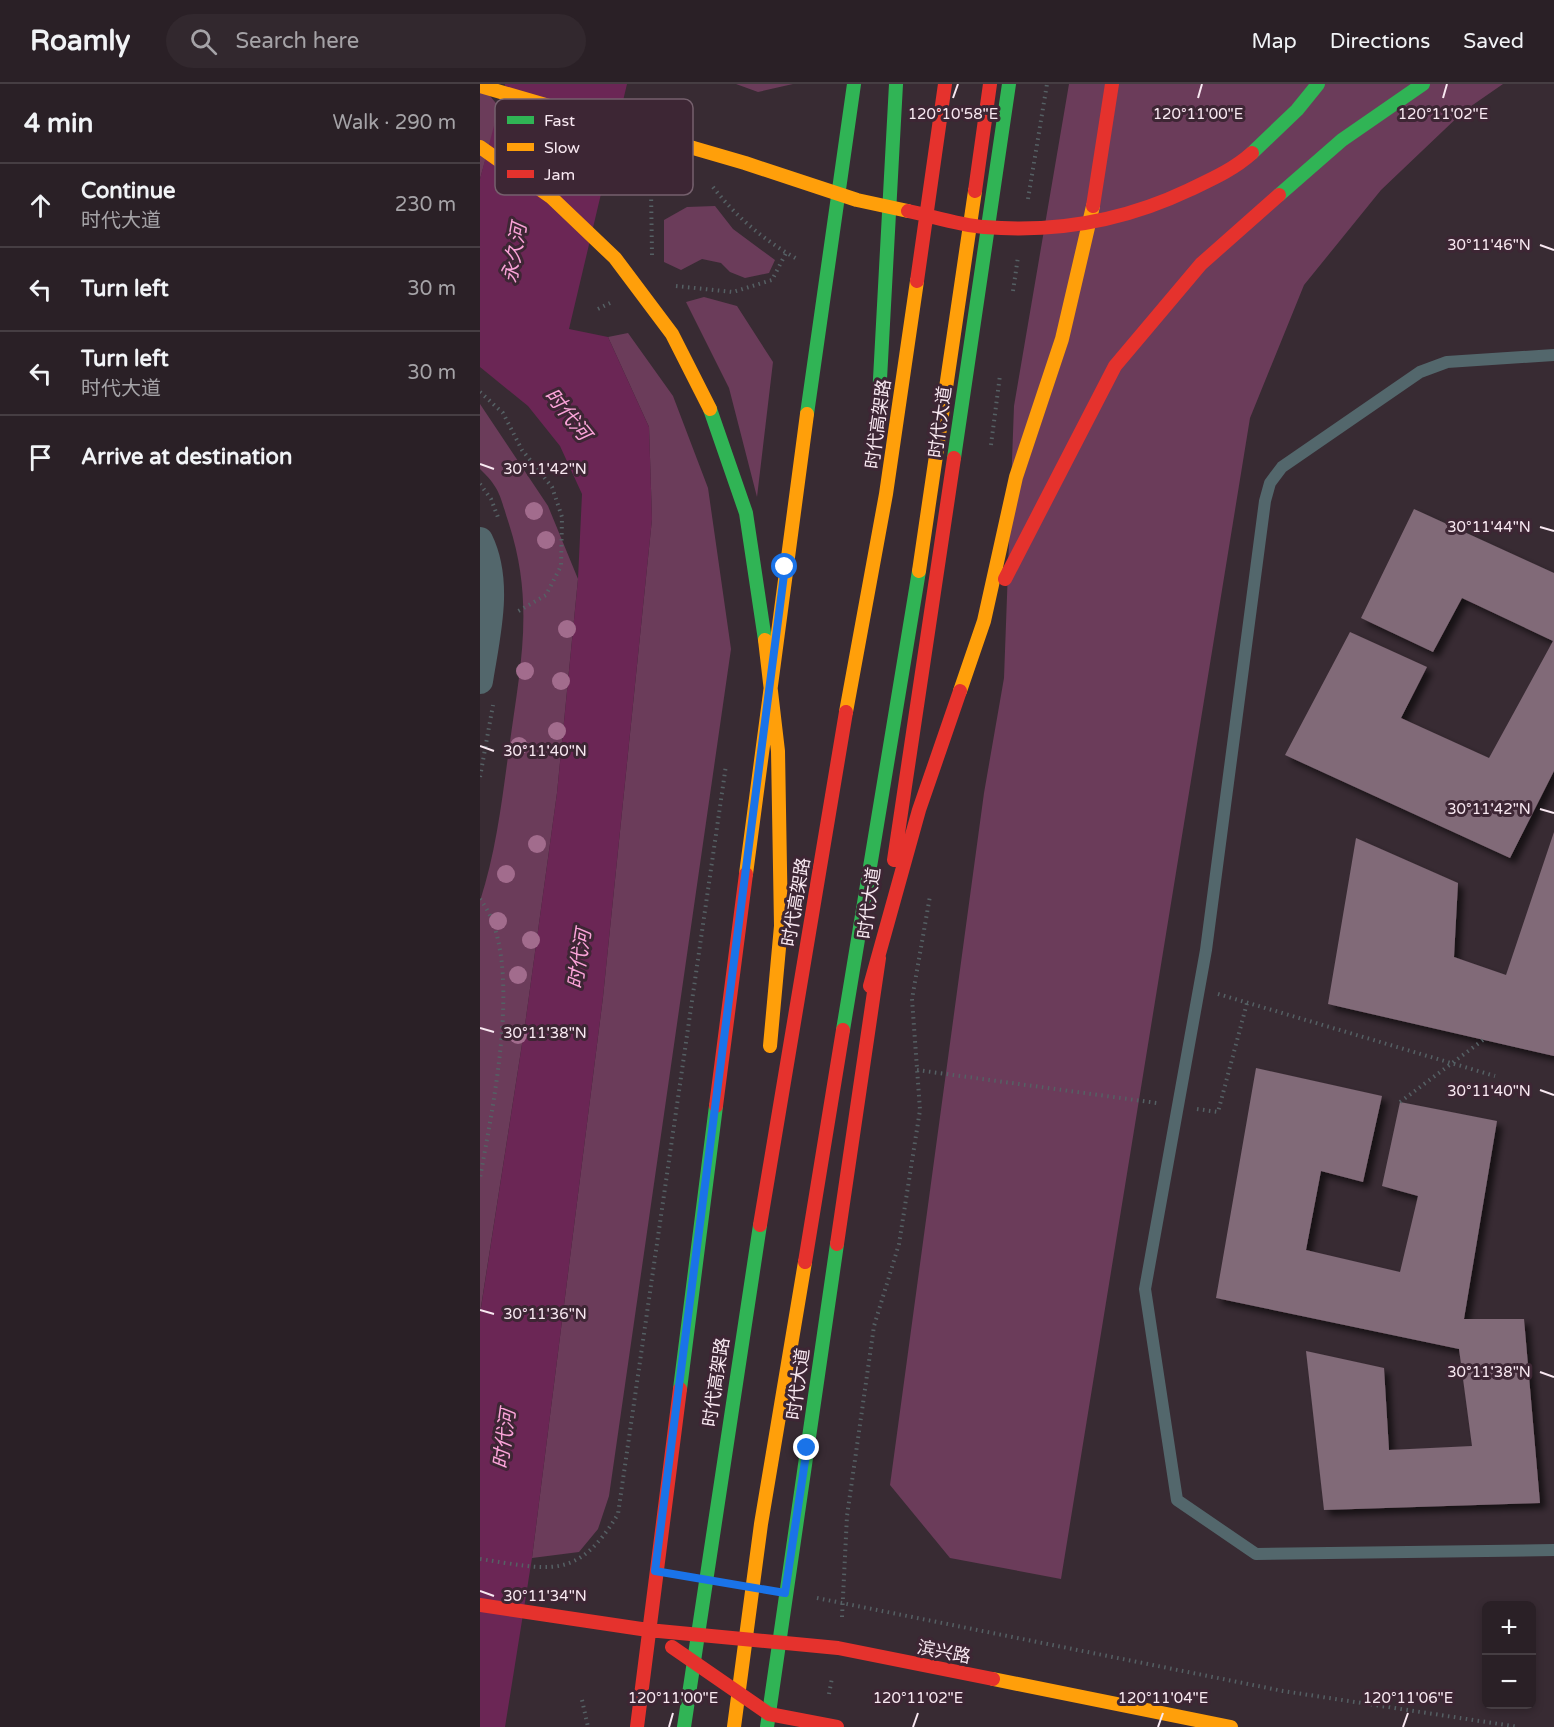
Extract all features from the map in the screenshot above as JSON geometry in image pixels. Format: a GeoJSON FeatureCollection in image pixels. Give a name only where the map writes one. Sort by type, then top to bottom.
{"type":"FeatureCollection","features":[{"type":"Feature","properties":{"kind":"main road"},"geometry":{"type":"LineString","coordinates":[[637,1727],[785,567],[854,84]]}},
{"type":"Feature","properties":{"kind":"main road"},"geometry":{"type":"LineString","coordinates":[[877,431],[896,84]]}},
{"type":"Feature","properties":{"kind":"main road","name":"时代高架路"},"geometry":{"type":"LineString","coordinates":[[684,1727],[711,1528],[746,1307],[868,582],[886,494],[945,84]]}},
{"type":"Feature","properties":{"kind":"main road"},"geometry":{"type":"LineString","coordinates":[[734,1727],[761,1524],[924,541],[990,84]]}},
{"type":"Feature","properties":{"kind":"main road","name":"时代大道"},"geometry":{"type":"LineString","coordinates":[[768,1721],[778,1640],[1009,84]]}},
{"type":"Feature","properties":{"kind":"main road"},"geometry":{"type":"LineString","coordinates":[[823,1155],[919,810],[984,621],[1016,477],[1062,339],[1090,226],[1112,84]]}},
{"type":"Feature","properties":{"kind":"main road"},"geometry":{"type":"LineString","coordinates":[[693,148],[857,200],[982,226],[1047,229],[1113,219],[1172,198],[1237,167],[1297,110],[1318,84]]}},
{"type":"Feature","properties":{"kind":"main road"},"geometry":{"type":"LineString","coordinates":[[984,621],[1115,366],[1201,264],[1342,140],[1423,84]]}},
{"type":"Feature","properties":{"kind":"main road"},"geometry":{"type":"LineString","coordinates":[[480,86],[525,99]]}},
{"type":"Feature","properties":{"kind":"main road"},"geometry":{"type":"LineString","coordinates":[[480,147],[495,158]]}},
{"type":"Feature","properties":{"kind":"main road"},"geometry":{"type":"LineString","coordinates":[[548,195],[615,258],[672,334],[714,416],[746,513],[765,639],[778,751],[781,926],[769,1057]]}},
{"type":"Feature","properties":{"kind":"main road"},"geometry":{"type":"LineString","coordinates":[[868,582],[874,477]]}},
{"type":"Feature","properties":{"kind":"main road"},"geometry":{"type":"LineString","coordinates":[[746,1307],[763,1117]]}},
{"type":"Feature","properties":{"kind":"main road","name":"滨兴路"},"geometry":{"type":"LineString","coordinates":[[480,1605],[648,1630],[778,1640],[838,1648],[1231,1727]]}},
{"type":"Feature","properties":{"kind":"main road","name":"滨兴路"},"geometry":{"type":"LineString","coordinates":[[648,1630],[768,1721],[830,1726]]}},
{"type":"Feature","properties":{"kind":"street"},"geometry":{"type":"LineString","coordinates":[[480,540],[484,549],[490,588],[491,615],[480,681]]}},
{"type":"Feature","properties":{"kind":"lane"},"geometry":{"type":"LineString","coordinates":[[1554,355],[1447,362],[1420,372],[1282,467],[1270,483],[1265,501],[1199,989],[1145,1289],[1177,1500],[1256,1554],[1554,1550]]}},
{"type":"Feature","properties":{"kind":"path"},"geometry":{"type":"LineString","coordinates":[[1028,201],[1047,84]]}},
{"type":"Feature","properties":{"kind":"path"},"geometry":{"type":"LineString","coordinates":[[708,182],[727,205],[767,241],[798,260],[800,248]]}},
{"type":"Feature","properties":{"kind":"path"},"geometry":{"type":"LineString","coordinates":[[693,183],[697,183]]}},
{"type":"Feature","properties":{"kind":"path"},"geometry":{"type":"LineString","coordinates":[[651,195],[652,260]]}},
{"type":"Feature","properties":{"kind":"path"},"geometry":{"type":"LineString","coordinates":[[1012,295],[1020,248]]}},
{"type":"Feature","properties":{"kind":"path"},"geometry":{"type":"LineString","coordinates":[[664,285],[733,292],[772,280],[786,253]]}},
{"type":"Feature","properties":{"kind":"path"},"geometry":{"type":"LineString","coordinates":[[598,309],[616,300]]}},
{"type":"Feature","properties":{"kind":"path"},"geometry":{"type":"LineString","coordinates":[[991,448],[1001,365]]}},
{"type":"Feature","properties":{"kind":"path"},"geometry":{"type":"LineString","coordinates":[[480,392],[503,413],[522,450],[552,487],[562,517],[561,566],[546,595],[508,617]]}},
{"type":"Feature","properties":{"kind":"path"},"geometry":{"type":"LineString","coordinates":[[480,1559],[556,1568],[579,1560],[603,1539],[618,1514],[727,757]]}},
{"type":"Feature","properties":{"kind":"path"},"geometry":{"type":"LineString","coordinates":[[830,1726],[845,1603],[847,1516],[874,1326],[899,1244],[920,1110],[912,999],[930,894]]}},
{"type":"Feature","properties":{"kind":"path"},"geometry":{"type":"LineString","coordinates":[[480,899],[496,926],[504,1007],[480,1178]]}},
{"type":"Feature","properties":{"kind":"path"},"geometry":{"type":"LineString","coordinates":[[1199,989],[1496,1076]]}},
{"type":"Feature","properties":{"kind":"path"},"geometry":{"type":"LineString","coordinates":[[917,1070],[1218,1112],[1246,1003]]}},
{"type":"Feature","properties":{"kind":"path"},"geometry":{"type":"LineString","coordinates":[[1400,1101],[1484,1040]]}},
{"type":"Feature","properties":{"kind":"path"},"geometry":{"type":"LineString","coordinates":[[785,1593],[1283,1691],[1519,1727]]}},
{"type":"Feature","properties":{"kind":"path"},"geometry":{"type":"LineString","coordinates":[[582,1701],[588,1727]]}},
{"type":"Feature","properties":{"kind":"shaded area"},"geometry":{"type":"Polygon","coordinates":[[[480,84],[495,102],[495,126],[480,179],[480,84]]]}},
{"type":"Feature","properties":{"kind":"shaded area"},"geometry":{"type":"Polygon","coordinates":[[[736,84],[793,84],[758,92],[736,84]]]}},
{"type":"Feature","properties":{"kind":"shaded area"},"geometry":{"type":"Polygon","coordinates":[[[1069,84],[1503,84],[1464,111],[1381,190],[1304,285],[1250,418],[1061,1579],[950,1558],[890,1485],[984,793],[1004,678],[1014,406],[1069,84]]]}},
{"type":"Feature","properties":{"kind":"shaded area"},"geometry":{"type":"Polygon","coordinates":[[[715,206],[733,229],[775,260],[769,273],[745,278],[730,272],[721,263],[702,259],[681,270],[664,262],[664,220],[687,207],[715,206]]]}},
{"type":"Feature","properties":{"kind":"shaded area"},"geometry":{"type":"Polygon","coordinates":[[[704,297],[737,306],[773,362],[757,497],[729,388],[686,302],[704,297]]]}},
{"type":"Feature","properties":{"kind":"shaded area"},"geometry":{"type":"Polygon","coordinates":[[[628,333],[673,396],[708,488],[731,649],[609,1496],[598,1529],[579,1552],[532,1558],[603,997],[652,519],[649,427],[608,337],[628,333]]]}},
{"type":"Feature","properties":{"kind":"shaded area"},"geometry":{"type":"Polygon","coordinates":[[[480,404],[548,506],[578,579],[557,793],[525,1025],[480,1313],[480,901],[501,807],[521,663],[523,609],[522,582],[509,524],[496,488],[480,469],[480,404]]]}},
{"type":"Feature","properties":{"kind":"water"},"geometry":{"type":"Polygon","coordinates":[[[505,84],[627,84],[623,99],[501,99],[505,84]]]}},
{"type":"Feature","properties":{"kind":"water"},"geometry":{"type":"Polygon","coordinates":[[[495,122],[495,195],[601,195],[569,329],[608,337],[649,427],[652,519],[603,997],[532,1558],[505,1727],[480,1727],[480,1314],[525,1025],[557,793],[578,579],[582,494],[560,446],[528,406],[480,367],[480,179],[495,122]]]}},
{"type":"Feature","properties":{"kind":"building"},"geometry":{"type":"Polygon","coordinates":[[[1414,509],[1554,573],[1554,771],[1510,858],[1285,755],[1350,632],[1427,667],[1401,718],[1489,758],[1553,641],[1462,598],[1433,652],[1361,618],[1414,509]]]}},
{"type":"Feature","properties":{"kind":"building"},"geometry":{"type":"Polygon","coordinates":[[[1554,832],[1554,1056],[1328,1004],[1356,838],[1458,883],[1454,957],[1506,975],[1554,832]]]}},
{"type":"Feature","properties":{"kind":"building"},"geometry":{"type":"Polygon","coordinates":[[[1256,1068],[1382,1096],[1363,1182],[1321,1171],[1306,1250],[1400,1272],[1418,1196],[1382,1186],[1400,1102],[1497,1121],[1464,1319],[1524,1319],[1540,1503],[1324,1510],[1306,1351],[1384,1368],[1389,1450],[1472,1446],[1459,1349],[1216,1298],[1256,1068]]]}},
{"type":"Feature","properties":{"kind":"traffic: fast"},"geometry":{"type":"LineString","coordinates":[[807,414],[854,84]]}},
{"type":"Feature","properties":{"kind":"traffic: fast"},"geometry":{"type":"LineString","coordinates":[[878,416],[896,84]]}},
{"type":"Feature","properties":{"kind":"traffic: fast"},"geometry":{"type":"LineString","coordinates":[[954,458],[1009,84]]}},
{"type":"Feature","properties":{"kind":"traffic: fast"},"geometry":{"type":"LineString","coordinates":[[1252,153],[1297,110],[1318,84]]}},
{"type":"Feature","properties":{"kind":"traffic: fast"},"geometry":{"type":"LineString","coordinates":[[1279,195],[1342,140],[1423,84]]}},
{"type":"Feature","properties":{"kind":"traffic: fast"},"geometry":{"type":"LineString","coordinates":[[710,409],[746,513],[765,640]]}},
{"type":"Feature","properties":{"kind":"traffic: fast"},"geometry":{"type":"LineString","coordinates":[[843,1030],[919,571]]}},
{"type":"Feature","properties":{"kind":"traffic: fast"},"geometry":{"type":"LineString","coordinates":[[680,1389],[716,1106]]}},
{"type":"Feature","properties":{"kind":"traffic: fast"},"geometry":{"type":"LineString","coordinates":[[684,1727],[760,1225]]}},
{"type":"Feature","properties":{"kind":"traffic: fast"},"geometry":{"type":"LineString","coordinates":[[767,1727],[837,1244]]}},
{"type":"Feature","properties":{"kind":"traffic: slow"},"geometry":{"type":"LineString","coordinates":[[480,86],[525,99]]}},
{"type":"Feature","properties":{"kind":"traffic: slow"},"geometry":{"type":"LineString","coordinates":[[480,147],[495,158]]}},
{"type":"Feature","properties":{"kind":"traffic: slow"},"geometry":{"type":"LineString","coordinates":[[693,148],[857,200],[908,211]]}},
{"type":"Feature","properties":{"kind":"traffic: slow"},"geometry":{"type":"LineString","coordinates":[[919,571],[975,191]]}},
{"type":"Feature","properties":{"kind":"traffic: slow"},"geometry":{"type":"LineString","coordinates":[[548,195],[615,258],[672,334],[710,409]]}},
{"type":"Feature","properties":{"kind":"traffic: slow"},"geometry":{"type":"LineString","coordinates":[[960,691],[984,621],[1016,477],[1062,339],[1093,206]]}},
{"type":"Feature","properties":{"kind":"traffic: slow"},"geometry":{"type":"LineString","coordinates":[[846,712],[886,494],[917,281]]}},
{"type":"Feature","properties":{"kind":"traffic: slow"},"geometry":{"type":"LineString","coordinates":[[746,874],[807,414]]}},
{"type":"Feature","properties":{"kind":"traffic: slow"},"geometry":{"type":"LineString","coordinates":[[765,640],[778,751],[781,926],[770,1046]]}},
{"type":"Feature","properties":{"kind":"traffic: slow"},"geometry":{"type":"LineString","coordinates":[[734,1727],[761,1524],[805,1262]]}},
{"type":"Feature","properties":{"kind":"traffic: slow"},"geometry":{"type":"LineString","coordinates":[[993,1679],[1231,1727]]}},
{"type":"Feature","properties":{"kind":"traffic: jam"},"geometry":{"type":"LineString","coordinates":[[917,281],[945,84]]}},
{"type":"Feature","properties":{"kind":"traffic: jam"},"geometry":{"type":"LineString","coordinates":[[975,191],[990,84]]}},
{"type":"Feature","properties":{"kind":"traffic: jam"},"geometry":{"type":"LineString","coordinates":[[1093,206],[1112,84]]}},
{"type":"Feature","properties":{"kind":"traffic: jam"},"geometry":{"type":"LineString","coordinates":[[908,211],[984,227],[1037,228],[1089,222],[1115,217],[1164,201],[1222,174],[1252,153]]}},
{"type":"Feature","properties":{"kind":"traffic: jam"},"geometry":{"type":"LineString","coordinates":[[1005,579],[1115,366],[1201,264],[1279,195]]}},
{"type":"Feature","properties":{"kind":"traffic: jam"},"geometry":{"type":"LineString","coordinates":[[894,860],[954,458]]}},
{"type":"Feature","properties":{"kind":"traffic: jam"},"geometry":{"type":"LineString","coordinates":[[870,986],[919,810],[960,691]]}},
{"type":"Feature","properties":{"kind":"traffic: jam"},"geometry":{"type":"LineString","coordinates":[[760,1225],[846,712]]}},
{"type":"Feature","properties":{"kind":"traffic: jam"},"geometry":{"type":"LineString","coordinates":[[716,1106],[746,874]]}},
{"type":"Feature","properties":{"kind":"traffic: jam"},"geometry":{"type":"LineString","coordinates":[[837,1244],[879,958]]}},
{"type":"Feature","properties":{"kind":"traffic: jam"},"geometry":{"type":"LineString","coordinates":[[805,1262],[843,1030]]}},
{"type":"Feature","properties":{"kind":"traffic: jam"},"geometry":{"type":"LineString","coordinates":[[637,1727],[680,1389]]}},
{"type":"Feature","properties":{"kind":"traffic: jam"},"geometry":{"type":"LineString","coordinates":[[480,1605],[648,1630]]}},
{"type":"Feature","properties":{"kind":"traffic: jam"},"geometry":{"type":"LineString","coordinates":[[648,1630],[838,1648],[993,1679]]}},
{"type":"Feature","properties":{"kind":"traffic: jam"},"geometry":{"type":"LineString","coordinates":[[672,1647],[769,1714],[837,1727]]}},
{"type":"Feature","properties":{"kind":"route"},"geometry":{"type":"LineString","coordinates":[[785,567],[655,1571],[785,1593],[807,1448]]}},
{"type":"Feature","properties":{"kind":"water label","name":"永久河"},"geometry":{"type":"Point","coordinates":[514,253]}},
{"type":"Feature","properties":{"kind":"water label","name":"时代河"},"geometry":{"type":"Point","coordinates":[568,414]}},
{"type":"Feature","properties":{"kind":"water label","name":"时代河"},"geometry":{"type":"Point","coordinates":[579,959]}},
{"type":"Feature","properties":{"kind":"water label","name":"时代河"},"geometry":{"type":"Point","coordinates":[504,1439]}}]}
